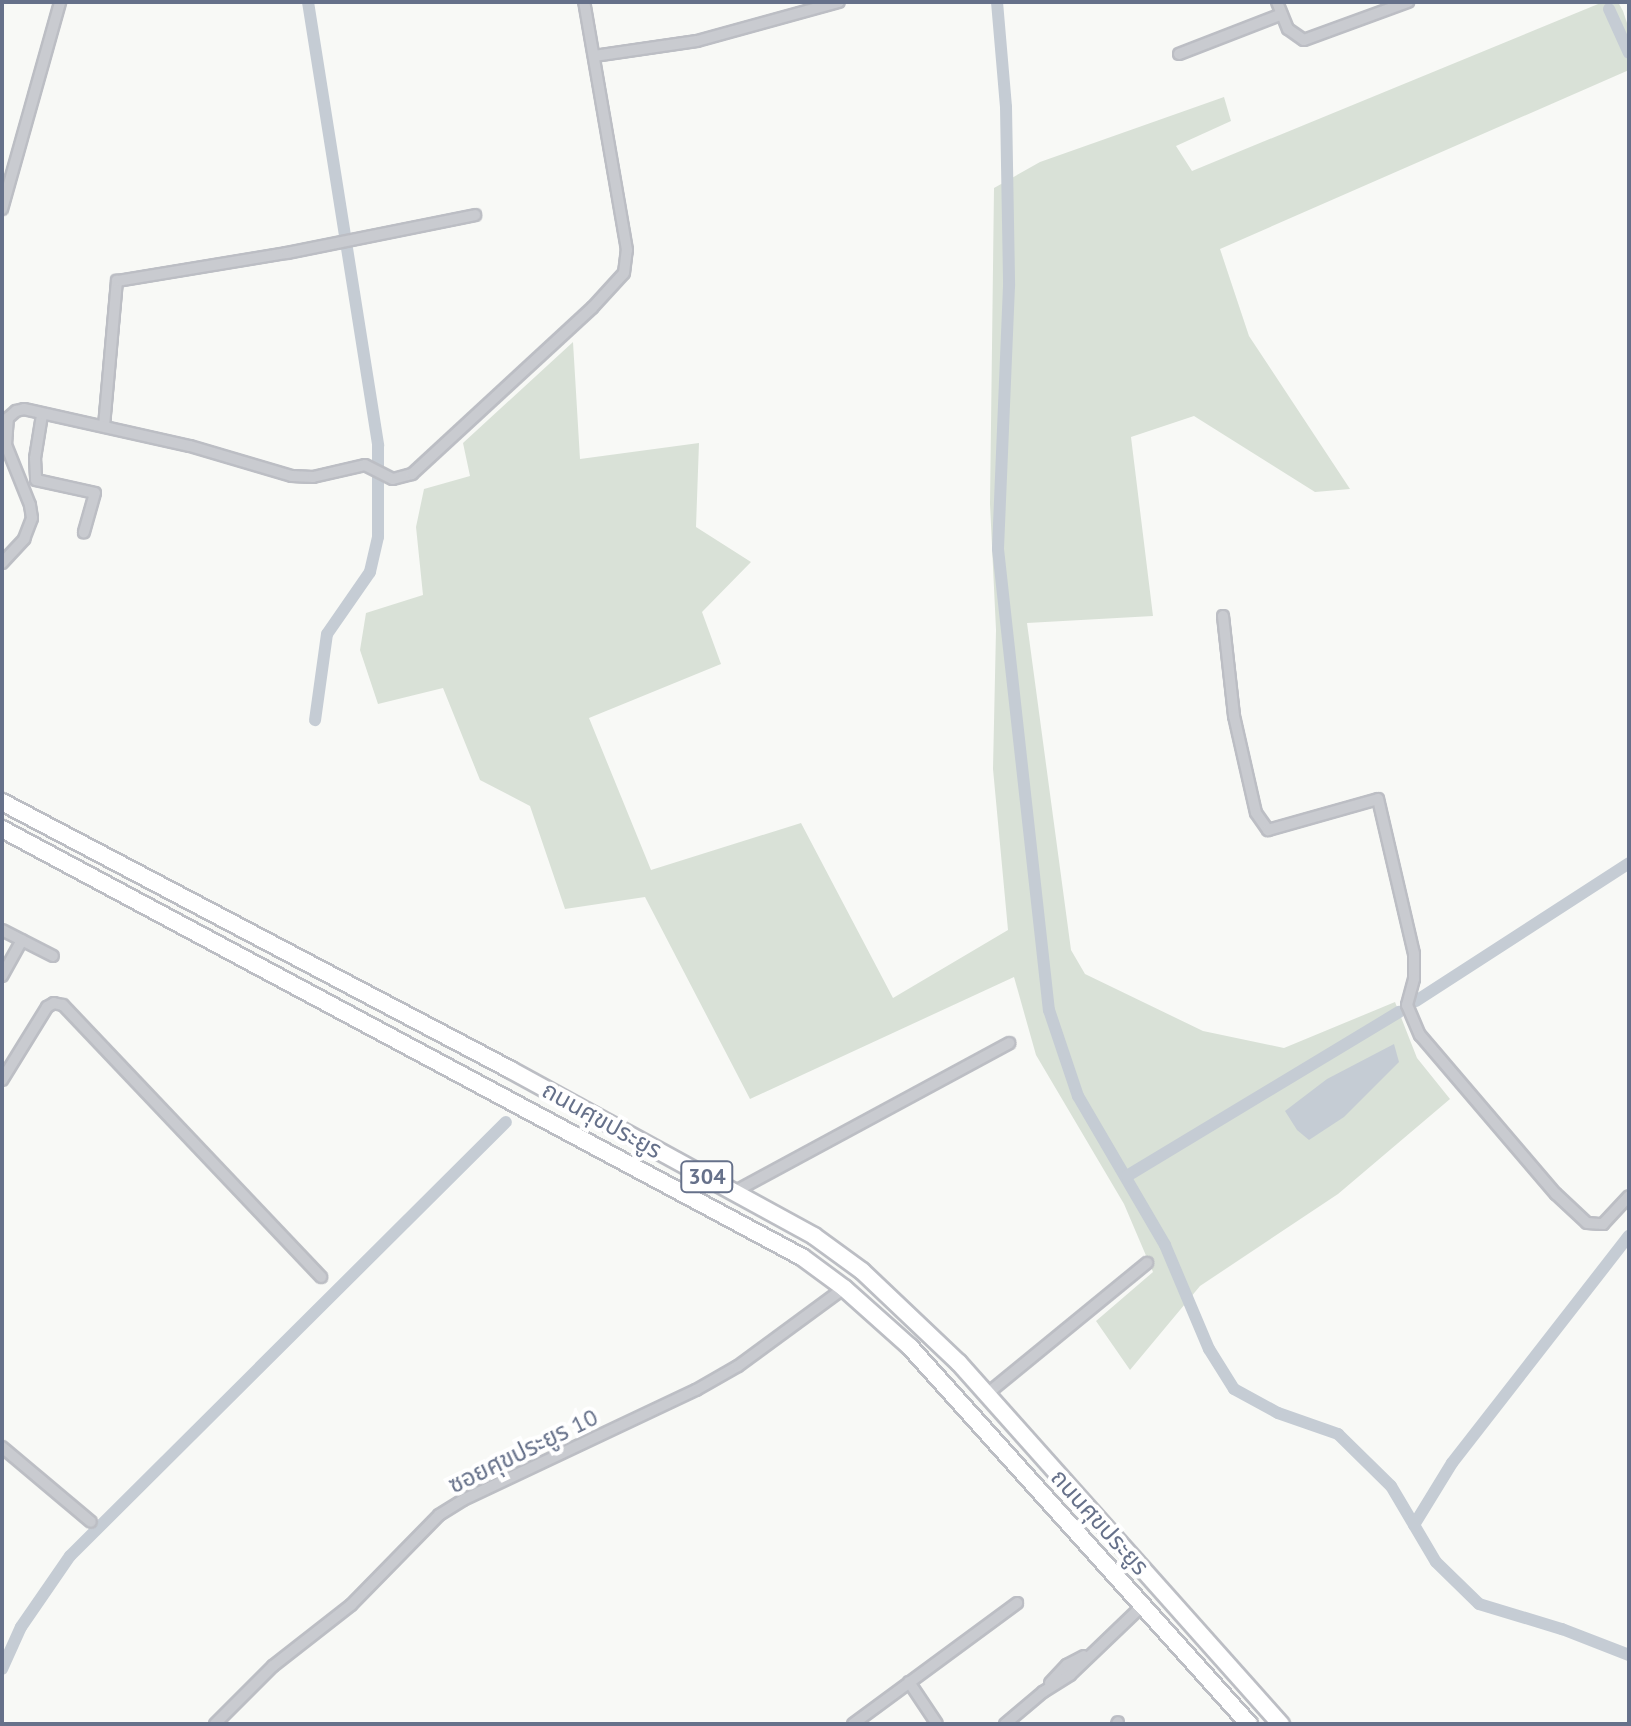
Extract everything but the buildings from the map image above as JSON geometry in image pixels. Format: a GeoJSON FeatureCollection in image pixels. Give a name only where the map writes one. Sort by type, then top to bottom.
{"type":"FeatureCollection","features":[{"type":"Feature","properties":{"kind":"main road"},"geometry":{"type":"LineString","coordinates":[[2,827],[6,805]]}},
{"type":"Feature","properties":{"kind":"main road","name":"ถนนศุขประยูร"},"geometry":{"type":"LineString","coordinates":[[6,805],[278,945],[814,1236],[862,1271],[917,1320],[987,1394],[1281,1724]]}},
{"type":"Feature","properties":{"kind":"main road","name":"ถนนศุขประยูร"},"geometry":{"type":"LineString","coordinates":[[2,827],[802,1257],[844,1288],[910,1347],[1249,1724]]}},
{"type":"Feature","properties":{"kind":"main road"},"geometry":{"type":"LineString","coordinates":[[1216,1686],[1231,1669]]}},
{"type":"Feature","properties":{"kind":"street"},"geometry":{"type":"LineString","coordinates":[[2,209],[60,2]]}},
{"type":"Feature","properties":{"kind":"street"},"geometry":{"type":"LineString","coordinates":[[2,563],[24,539],[32,518],[21,481],[4,446],[8,418],[16,411],[24,409],[190,446],[292,476],[313,477],[365,465],[393,479],[412,474],[592,308],[624,273],[627,250],[584,2]]}},
{"type":"Feature","properties":{"kind":"street"},"geometry":{"type":"LineString","coordinates":[[594,56],[697,41],[839,2]]}},
{"type":"Feature","properties":{"kind":"street"},"geometry":{"type":"LineString","coordinates":[[1277,2],[1288,29],[1304,40],[1408,2]]}},
{"type":"Feature","properties":{"kind":"street"},"geometry":{"type":"LineString","coordinates":[[1179,54],[1282,14]]}},
{"type":"Feature","properties":{"kind":"street"},"geometry":{"type":"LineString","coordinates":[[104,426],[117,281],[287,253],[475,215]]}},
{"type":"Feature","properties":{"kind":"street"},"geometry":{"type":"LineString","coordinates":[[36,480],[35,458],[42,415]]}},
{"type":"Feature","properties":{"kind":"street"},"geometry":{"type":"LineString","coordinates":[[21,481],[36,480],[95,493],[84,532]]}},
{"type":"Feature","properties":{"kind":"street"},"geometry":{"type":"LineString","coordinates":[[1223,616],[1234,716],[1256,813],[1268,830],[1378,799],[1414,954],[1414,979],[1407,1005],[1420,1035],[1556,1194],[1587,1223],[1603,1224],[1629,1196]]}},
{"type":"Feature","properties":{"kind":"street"},"geometry":{"type":"LineString","coordinates":[[2,930],[53,956]]}},
{"type":"Feature","properties":{"kind":"street"},"geometry":{"type":"LineString","coordinates":[[2,976],[22,940]]}},
{"type":"Feature","properties":{"kind":"street"},"geometry":{"type":"LineString","coordinates":[[2,1080],[47,1007],[63,1005],[321,1277]]}},
{"type":"Feature","properties":{"kind":"street"},"geometry":{"type":"LineString","coordinates":[[734,1192],[1009,1043]]}},
{"type":"Feature","properties":{"kind":"street"},"geometry":{"type":"LineString","coordinates":[[987,1394],[1147,1263]]}},
{"type":"Feature","properties":{"kind":"street","name":"ซอยศุขประยูร 10"},"geometry":{"type":"LineString","coordinates":[[215,1724],[273,1666],[351,1605],[439,1515],[463,1500],[696,1390],[750,1358],[844,1288]]}},
{"type":"Feature","properties":{"kind":"street"},"geometry":{"type":"LineString","coordinates":[[2,1447],[91,1522]]}},
{"type":"Feature","properties":{"kind":"street"},"geometry":{"type":"LineString","coordinates":[[853,1724],[1017,1603]]}},
{"type":"Feature","properties":{"kind":"street"},"geometry":{"type":"LineString","coordinates":[[1005,1724],[1043,1692],[1067,1665],[1089,1653],[1143,1605]]}},
{"type":"Feature","properties":{"kind":"street"},"geometry":{"type":"LineString","coordinates":[[909,1682],[937,1724]]}},
{"type":"Feature","properties":{"kind":"shaded area"},"geometry":{"type":"Polygon","coordinates":[[[1603,2],[1618,2],[1623,11],[1629,29],[1629,70],[1220,249],[1249,336],[1350,489],[1315,492],[1194,416],[1131,437],[1153,616],[1027,623],[1071,950],[1085,974],[1203,1031],[1284,1048],[1395,1002],[1417,1058],[1450,1099],[1338,1194],[1200,1286],[1130,1370],[1096,1321],[1153,1272],[1124,1204],[1036,1055],[1014,977],[750,1099],[645,897],[565,909],[530,806],[480,780],[443,688],[378,704],[360,650],[366,613],[423,595],[416,527],[424,489],[470,476],[463,443],[573,342],[580,459],[699,443],[696,527],[751,562],[702,612],[721,664],[589,718],[651,870],[801,823],[893,998],[1008,930],[993,769],[996,630],[990,504],[994,188],[1040,162],[1224,97],[1231,121],[1176,146],[1192,171],[1603,2]]]}},
{"type":"Feature","properties":{"kind":"shaded area"},"geometry":{"type":"Polygon","coordinates":[[[1394,1044],[1399,1062],[1344,1117],[1309,1140],[1297,1130],[1285,1111],[1327,1079],[1394,1044]]]}},
{"type":"Feature","properties":{"kind":"waterway"},"geometry":{"type":"LineString","coordinates":[[308,2],[378,446],[378,537],[370,572],[327,634],[315,720]]}},
{"type":"Feature","properties":{"kind":"waterway"},"geometry":{"type":"LineString","coordinates":[[997,2],[1006,107],[1009,286],[998,549],[1049,1010],[1078,1096],[1165,1245],[1209,1349],[1234,1389],[1278,1413],[1338,1434],[1391,1486],[1436,1562],[1479,1604],[1562,1629],[1629,1655]]}},
{"type":"Feature","properties":{"kind":"waterway"},"geometry":{"type":"LineString","coordinates":[[1609,9],[1629,53]]}},
{"type":"Feature","properties":{"kind":"waterway"},"geometry":{"type":"LineString","coordinates":[[1416,1001],[1629,863]]}},
{"type":"Feature","properties":{"kind":"waterway"},"geometry":{"type":"LineString","coordinates":[[1127,1176],[1399,1012]]}},
{"type":"Feature","properties":{"kind":"waterway"},"geometry":{"type":"LineString","coordinates":[[2,1669],[21,1627],[70,1556],[506,1122]]}},
{"type":"Feature","properties":{"kind":"waterway"},"geometry":{"type":"LineString","coordinates":[[1414,1525],[1452,1463],[1629,1236]]}}]}
